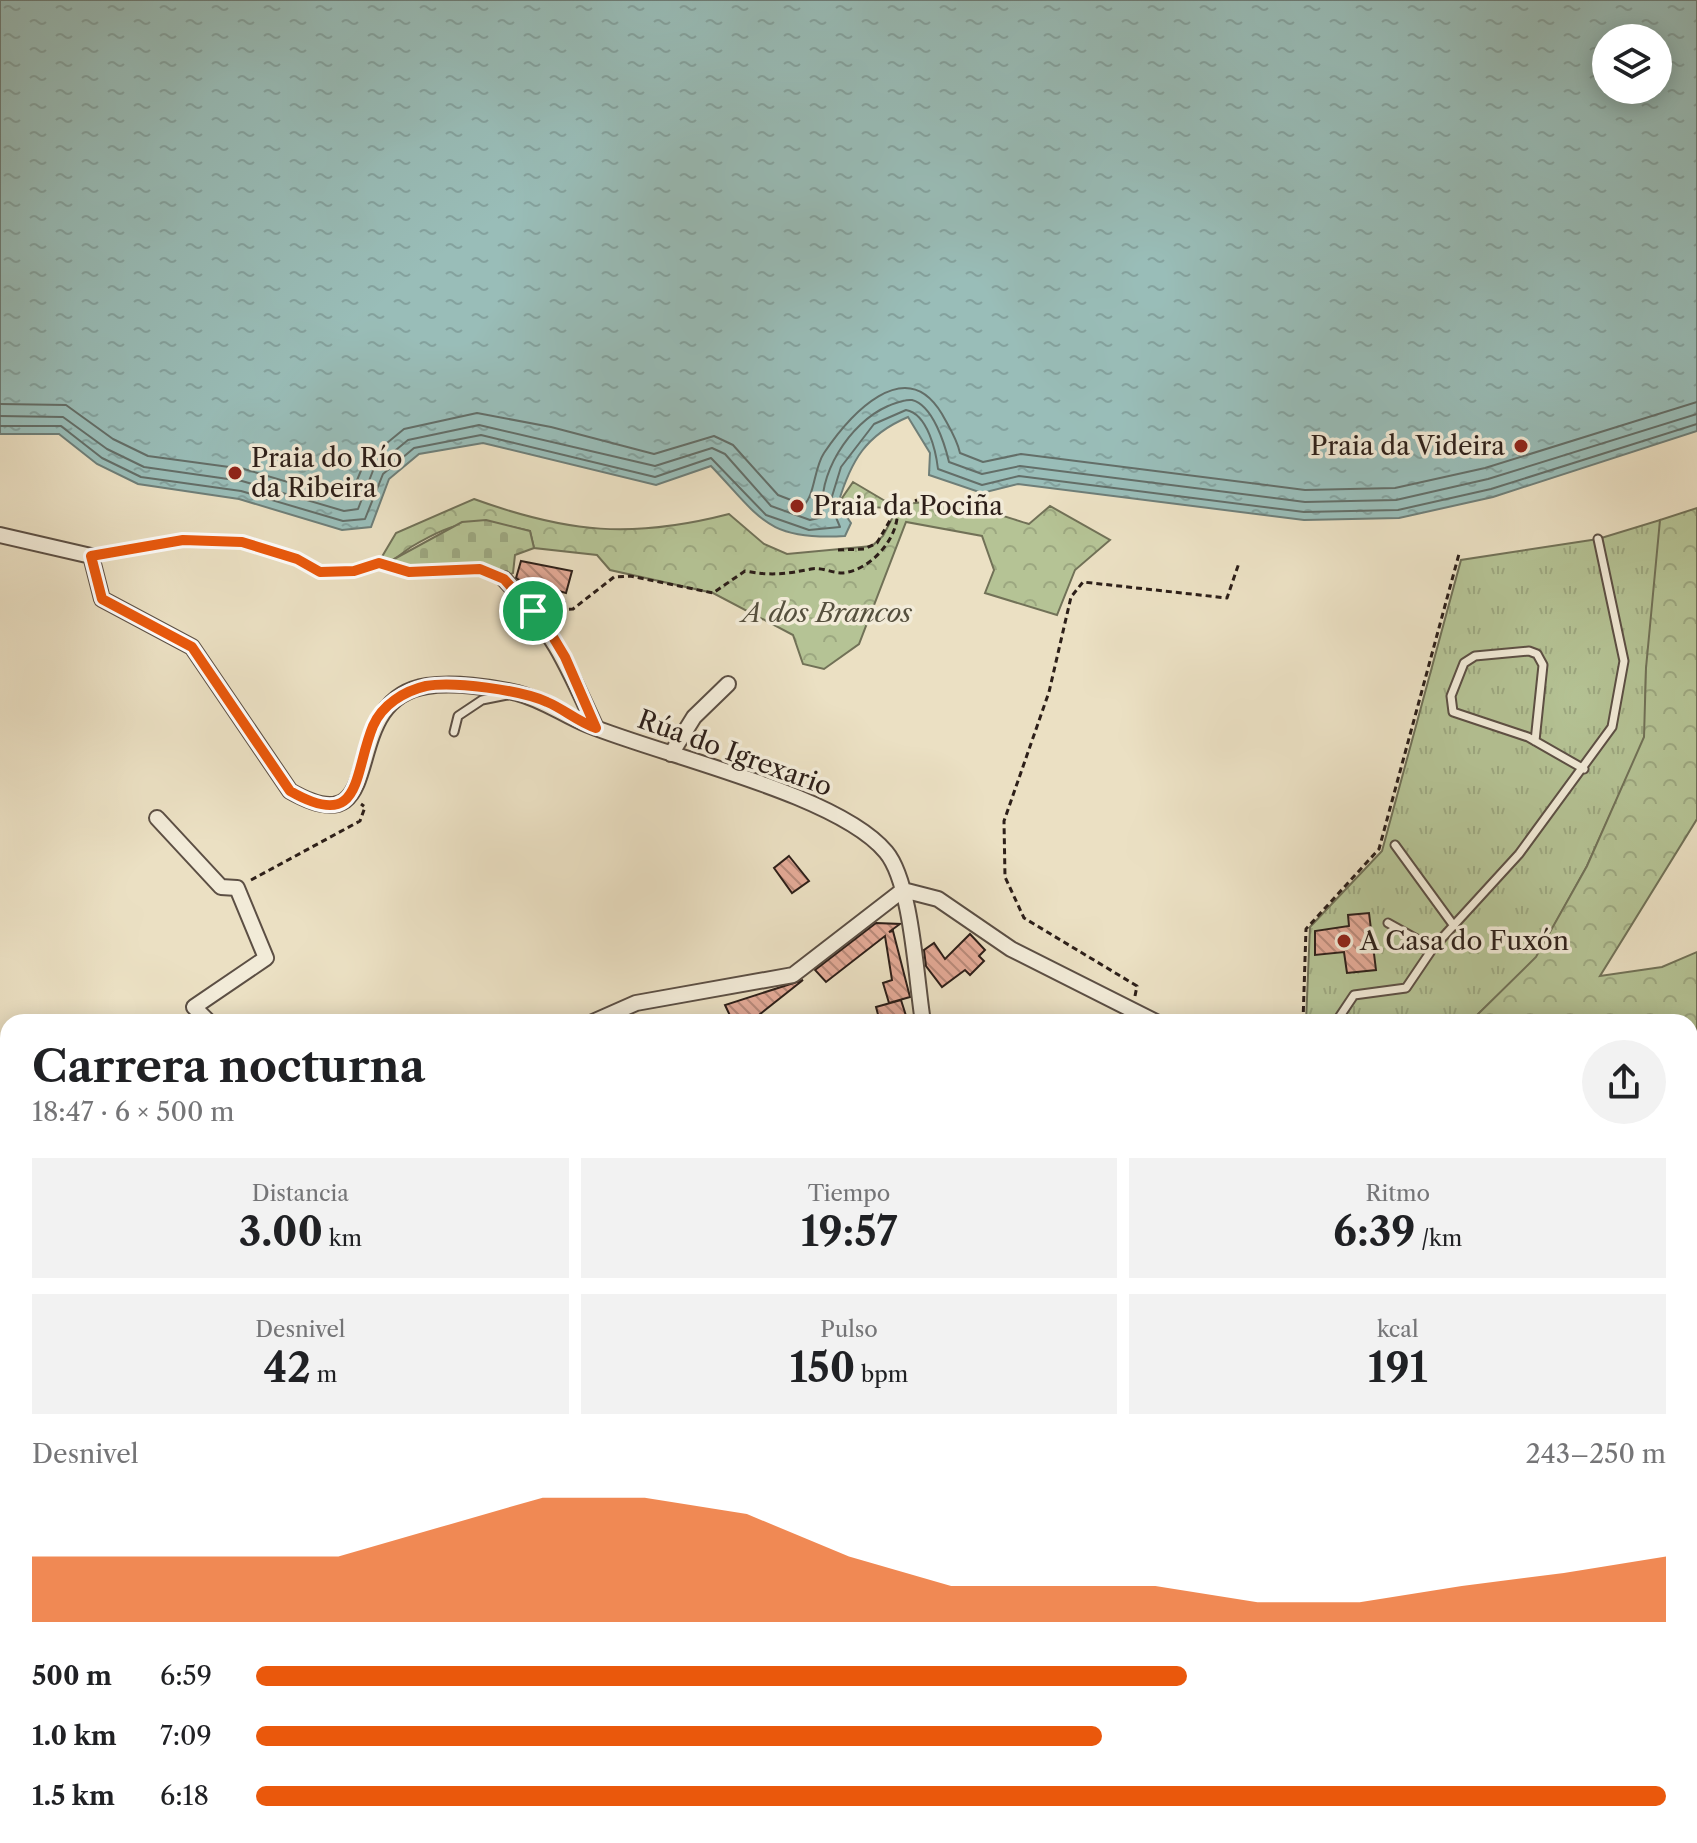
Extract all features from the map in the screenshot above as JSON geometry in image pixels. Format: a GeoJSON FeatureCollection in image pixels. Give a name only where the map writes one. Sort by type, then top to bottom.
{"type":"FeatureCollection","features":[{"type":"Feature","properties":{"kind":"street"},"geometry":{"type":"LineString","coordinates":[[0,535],[91,556],[102,599],[192,647],[290,791],[308,801],[332,806],[351,795]]}},
{"type":"Feature","properties":{"kind":"street"},"geometry":{"type":"LineString","coordinates":[[504,579],[533,611],[565,657],[596,728]]}},
{"type":"Feature","properties":{"kind":"street"},"geometry":{"type":"LineString","coordinates":[[671,754],[701,709],[728,684]]}},
{"type":"Feature","properties":{"kind":"street","name":"Rúa do Igrexario"},"geometry":{"type":"LineString","coordinates":[[351,795],[374,724],[386,707],[402,694],[427,686],[517,693],[547,702],[596,728],[821,808],[869,836],[898,870],[922,1014]]}},
{"type":"Feature","properties":{"kind":"street"},"geometry":{"type":"LineString","coordinates":[[157,818],[221,887],[237,888],[266,958],[194,1007],[201,1014]]}},
{"type":"Feature","properties":{"kind":"street"},"geometry":{"type":"LineString","coordinates":[[611,1014],[636,1003],[793,975],[903,890],[938,899],[1011,949],[1143,1014]]}},
{"type":"Feature","properties":{"kind":"lane"},"geometry":{"type":"LineString","coordinates":[[1341,1014],[1354,995],[1406,988],[1433,948],[1519,854],[1612,727],[1624,661],[1598,539]]}},
{"type":"Feature","properties":{"kind":"lane"},"geometry":{"type":"LineString","coordinates":[[91,556],[183,540]]}},
{"type":"Feature","properties":{"kind":"lane"},"geometry":{"type":"LineString","coordinates":[[379,563],[409,572],[480,569],[504,579]]}},
{"type":"Feature","properties":{"kind":"lane"},"geometry":{"type":"LineString","coordinates":[[1535,741],[1543,665],[1537,654],[1529,651],[1475,656],[1464,663],[1451,696],[1453,712],[1535,741],[1584,769]]}},
{"type":"Feature","properties":{"kind":"lane"},"geometry":{"type":"LineString","coordinates":[[454,732],[458,716],[482,700],[517,693]]}},
{"type":"Feature","properties":{"kind":"lane"},"geometry":{"type":"LineString","coordinates":[[1395,845],[1454,926]]}},
{"type":"Feature","properties":{"kind":"lane"},"geometry":{"type":"LineString","coordinates":[[1388,923],[1433,948]]}},
{"type":"Feature","properties":{"kind":"path"},"geometry":{"type":"LineString","coordinates":[[838,550],[864,549],[877,543],[897,508],[917,500]]}},
{"type":"Feature","properties":{"kind":"path"},"geometry":{"type":"LineString","coordinates":[[533,611],[573,609],[614,577],[630,576],[713,593],[745,571],[782,577],[811,569],[842,573],[875,559],[899,520],[897,508]]}},
{"type":"Feature","properties":{"kind":"path"},"geometry":{"type":"LineString","coordinates":[[183,540],[242,542],[297,559],[320,572],[354,571],[379,563]]}},
{"type":"Feature","properties":{"kind":"path"},"geometry":{"type":"LineString","coordinates":[[1303,1014],[1306,929],[1379,849],[1459,554]]}},
{"type":"Feature","properties":{"kind":"path"},"geometry":{"type":"LineString","coordinates":[[1132,1007],[1137,986],[1024,918],[1005,877],[1004,821],[1049,692],[1071,597],[1083,582],[1227,598],[1239,563]]}},
{"type":"Feature","properties":{"kind":"path"},"geometry":{"type":"LineString","coordinates":[[564,601],[564,610]]}},
{"type":"Feature","properties":{"kind":"path"},"geometry":{"type":"LineString","coordinates":[[237,888],[360,821],[365,807],[351,795]]}},
{"type":"Feature","properties":{"kind":"green space","name":"A dos Brancos"},"geometry":{"type":"Polygon","coordinates":[[[853,482],[897,508],[913,503],[946,502],[1029,524],[1050,506],[1110,540],[1075,570],[1057,615],[985,593],[994,570],[982,536],[906,522],[859,644],[824,669],[803,664],[793,635],[713,593],[610,570],[597,555],[534,548],[530,531],[496,524],[469,523],[428,537],[385,564],[380,560],[396,533],[474,499],[540,519],[600,529],[661,527],[729,514],[764,544],[787,554],[872,546],[883,536],[897,509],[838,504],[853,482]]]}},
{"type":"Feature","properties":{"kind":"green space"},"geometry":{"type":"Polygon","coordinates":[[[1697,508],[1697,819],[1600,976],[1662,967],[1697,952],[1697,1014],[1478,1014],[1536,957],[1587,866],[1644,737],[1646,668],[1660,520],[1697,508]]]}},
{"type":"Feature","properties":{"kind":"green space"},"geometry":{"type":"Polygon","coordinates":[[[486,520],[530,531],[534,548],[515,555],[513,573],[507,576],[415,570],[385,564],[462,522],[486,520]]]}},
{"type":"Feature","properties":{"kind":"green space"},"geometry":{"type":"Polygon","coordinates":[[[1660,520],[1668,577],[1646,669],[1645,737],[1587,866],[1536,958],[1478,1014],[1306,1014],[1310,927],[1382,851],[1461,560],[1598,539],[1660,520]]]}},
{"type":"Feature","properties":{"kind":"water"},"geometry":{"type":"Polygon","coordinates":[[[0,0],[1697,0],[1697,431],[1493,497],[1399,518],[1304,520],[1018,484],[982,493],[929,475],[930,453],[908,417],[881,432],[855,462],[838,504],[851,523],[845,536],[798,534],[767,522],[711,466],[656,485],[483,443],[419,454],[389,479],[371,527],[342,530],[239,499],[138,484],[97,464],[59,434],[0,434],[0,0]]]}},
{"type":"Feature","properties":{"kind":"building"},"geometry":{"type":"Polygon","coordinates":[[[521,561],[572,571],[566,593],[544,587],[542,595],[529,591],[530,587],[516,578],[521,561]]]}},
{"type":"Feature","properties":{"kind":"building"},"geometry":{"type":"Polygon","coordinates":[[[789,856],[809,881],[792,893],[774,868],[789,856]]]}},
{"type":"Feature","properties":{"kind":"building","name":"A Casa do Fuxón"},"geometry":{"type":"Polygon","coordinates":[[[1369,913],[1376,970],[1347,973],[1344,952],[1315,955],[1315,931],[1349,926],[1348,915],[1369,913]]]}},
{"type":"Feature","properties":{"kind":"building"},"geometry":{"type":"Polygon","coordinates":[[[876,923],[900,924],[889,932],[893,931],[910,997],[889,1003],[883,983],[892,980],[885,936],[826,982],[815,970],[876,923]]]}},
{"type":"Feature","properties":{"kind":"building"},"geometry":{"type":"Polygon","coordinates":[[[970,934],[985,950],[979,956],[984,961],[970,975],[965,970],[942,987],[926,966],[924,950],[934,943],[945,959],[970,934]]]}},
{"type":"Feature","properties":{"kind":"building"},"geometry":{"type":"Polygon","coordinates":[[[803,980],[760,1014],[729,1014],[725,1005],[803,980]]]}},
{"type":"Feature","properties":{"kind":"building"},"geometry":{"type":"Polygon","coordinates":[[[901,1000],[905,1014],[878,1014],[876,1007],[901,1000]]]}},
{"type":"Feature","properties":{"kind":"place","name":"Praia da Videira"},"geometry":{"type":"Point","coordinates":[1521,446]}},
{"type":"Feature","properties":{"kind":"place","name":"Praia do Río da Ribeira"},"geometry":{"type":"Point","coordinates":[235,473]}},
{"type":"Feature","properties":{"kind":"place","name":"Praia da Pociña"},"geometry":{"type":"Point","coordinates":[797,506]}},
{"type":"Feature","properties":{"kind":"place","name":"A Casa do Fuxón"},"geometry":{"type":"Point","coordinates":[1344,941]}},
{"type":"Feature","properties":{"kind":"route"},"geometry":{"type":"LineString","coordinates":[[183,540],[242,542],[297,559],[320,572],[354,571],[379,563],[409,572],[480,569],[504,579],[533,611],[565,657],[596,728],[547,702],[517,693],[497,689],[427,686],[402,694],[386,707],[374,724],[356,790],[346,801],[332,806],[308,801],[290,791],[192,647],[102,599],[91,556],[183,540]]}}]}
